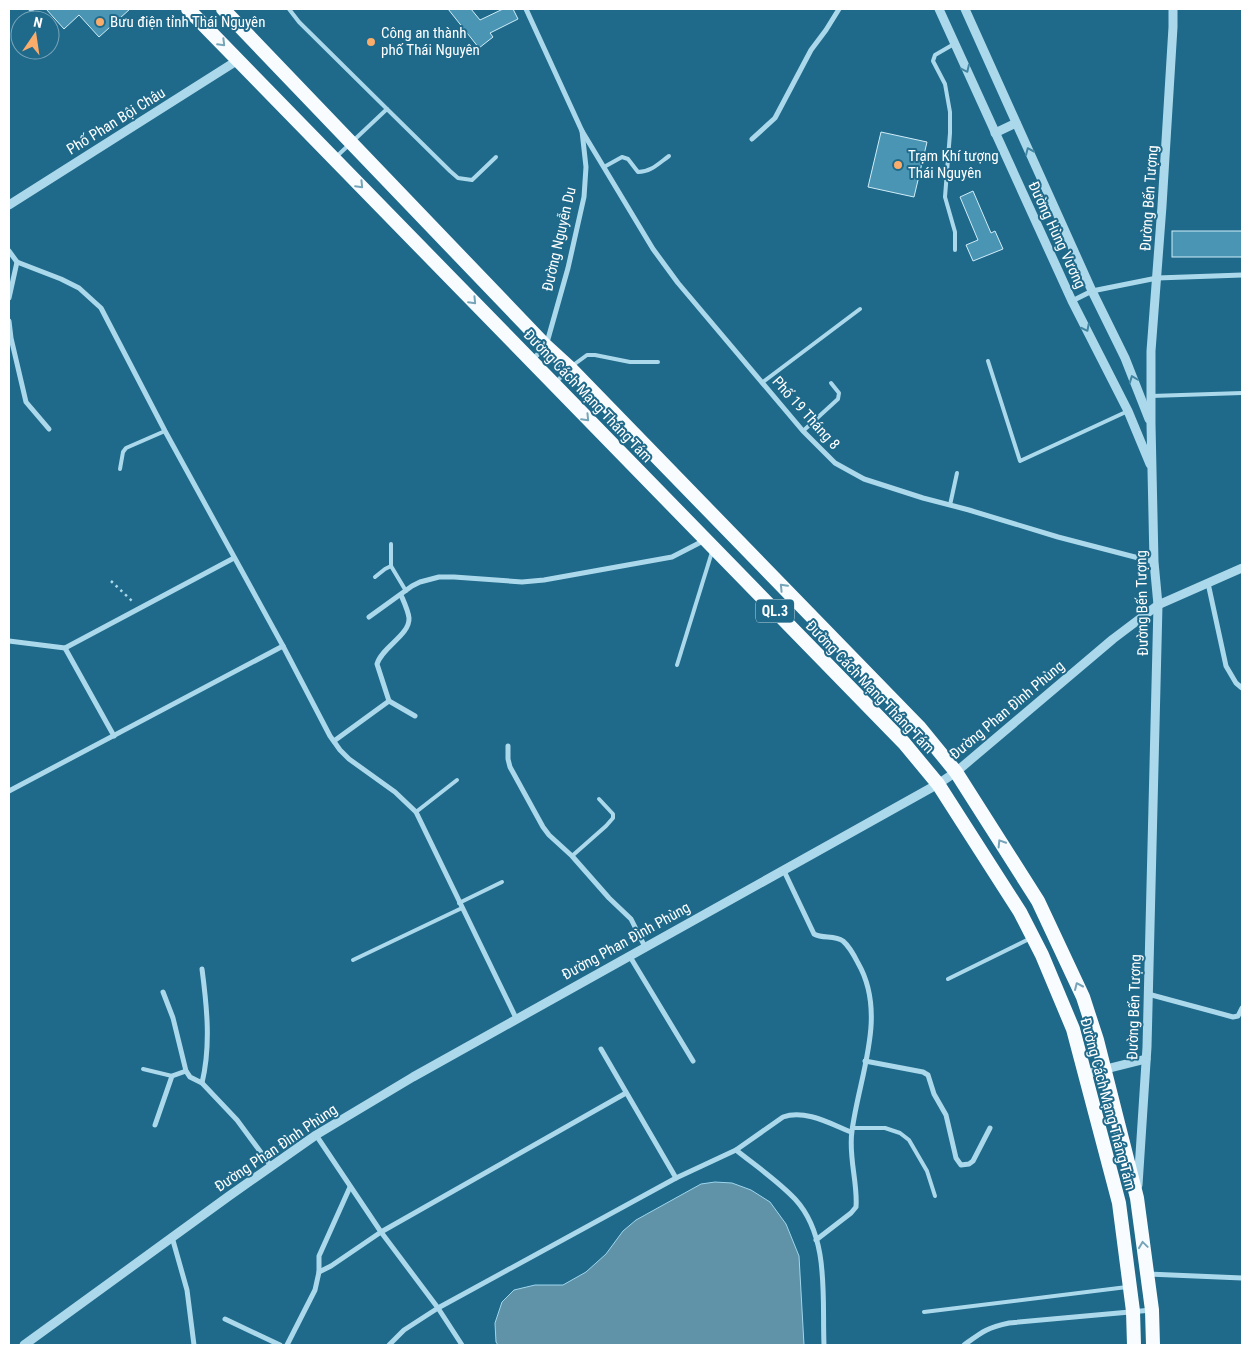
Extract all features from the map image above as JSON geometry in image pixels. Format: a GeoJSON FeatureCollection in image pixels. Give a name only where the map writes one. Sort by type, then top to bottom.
{"type":"FeatureCollection","features":[{"type":"Feature","properties":{"kind":"highway","name":"Đường Cách Mạng Tháng Tám"},"geometry":{"type":"LineString","coordinates":[[188,9],[904,743],[938,784],[1020,912],[1056,987],[1073,1029],[1119,1203],[1133,1311],[1134,1345]]}},
{"type":"Feature","properties":{"kind":"highway","name":"Đường Cách Mạng Tháng Tám"},"geometry":{"type":"LineString","coordinates":[[223,9],[546,346],[570,368],[920,728],[956,772],[1038,901],[1083,998],[1097,1040],[1137,1198],[1152,1310],[1153,1345]]}},
{"type":"Feature","properties":{"kind":"street","name":"Đường Nguyễn Du"},"geometry":{"type":"LineString","coordinates":[[526,9],[582,131],[586,167],[584,197],[568,268],[546,346],[532,361]]}},
{"type":"Feature","properties":{"kind":"street"},"geometry":{"type":"LineString","coordinates":[[752,139],[775,118],[811,50],[839,9]]}},
{"type":"Feature","properties":{"kind":"street","name":"Đường Hùng Vương"},"geometry":{"type":"LineString","coordinates":[[939,9],[1072,301],[1128,411],[1153,472]]}},
{"type":"Feature","properties":{"kind":"street","name":"Đường Hùng Vương"},"geometry":{"type":"LineString","coordinates":[[965,9],[1092,291],[1125,358],[1151,424]]}},
{"type":"Feature","properties":{"kind":"street","name":"Đường Bến Tượng"},"geometry":{"type":"LineString","coordinates":[[1137,1198],[1146,1059],[1158,605],[1154,562],[1151,351],[1173,37],[1173,9]]}},
{"type":"Feature","properties":{"kind":"street","name":"Phố Phan Bội Châu"},"geometry":{"type":"LineString","coordinates":[[9,205],[238,60]]}},
{"type":"Feature","properties":{"kind":"street"},"geometry":{"type":"LineString","coordinates":[[995,133],[1016,123]]}},
{"type":"Feature","properties":{"kind":"street","name":"Phố 19 Tháng 8"},"geometry":{"type":"LineString","coordinates":[[582,131],[652,248],[678,283],[804,431],[835,463],[857,475],[923,498],[1058,537],[1154,562]]}},
{"type":"Feature","properties":{"kind":"street"},"geometry":{"type":"LineString","coordinates":[[9,251],[18,262],[79,288],[101,308],[165,431],[334,741],[349,759],[395,792],[416,812],[516,1018]]}},
{"type":"Feature","properties":{"kind":"street"},"geometry":{"type":"LineString","coordinates":[[9,298],[18,262]]}},
{"type":"Feature","properties":{"kind":"street"},"geometry":{"type":"LineString","coordinates":[[1072,301],[1092,291],[1157,278],[1242,275]]}},
{"type":"Feature","properties":{"kind":"street"},"geometry":{"type":"LineString","coordinates":[[9,321],[11,338],[26,402],[49,430]]}},
{"type":"Feature","properties":{"kind":"street"},"geometry":{"type":"LineString","coordinates":[[369,618],[420,582],[440,577],[522,582],[606,570],[672,557],[709,544]]}},
{"type":"Feature","properties":{"kind":"street"},"geometry":{"type":"LineString","coordinates":[[9,641],[65,648],[234,558]]}},
{"type":"Feature","properties":{"kind":"street","name":"Đường Phan Đình Phùng"},"geometry":{"type":"LineString","coordinates":[[24,1345],[316,1135],[413,1076],[938,784],[956,772],[1113,639],[1158,605],[1242,568]]}},
{"type":"Feature","properties":{"kind":"street"},"geometry":{"type":"LineString","coordinates":[[1208,583],[1226,666],[1236,683],[1242,688]]}},
{"type":"Feature","properties":{"kind":"street"},"geometry":{"type":"LineString","coordinates":[[403,593],[409,616],[408,626],[386,650],[377,664],[389,701],[414,716]]}},
{"type":"Feature","properties":{"kind":"street"},"geometry":{"type":"LineString","coordinates":[[9,791],[283,646]]}},
{"type":"Feature","properties":{"kind":"street"},"geometry":{"type":"LineString","coordinates":[[65,648],[114,736]]}},
{"type":"Feature","properties":{"kind":"street"},"geometry":{"type":"LineString","coordinates":[[334,741],[389,701]]}},
{"type":"Feature","properties":{"kind":"street"},"geometry":{"type":"LineString","coordinates":[[508,746],[510,767],[549,835],[572,856],[609,898],[631,919],[645,947]]}},
{"type":"Feature","properties":{"kind":"street"},"geometry":{"type":"LineString","coordinates":[[784,871],[814,934],[821,937],[836,938],[850,949],[863,971],[872,1006],[871,1026],[852,1130],[856,1207],[816,1240]]}},
{"type":"Feature","properties":{"kind":"street"},"geometry":{"type":"LineString","coordinates":[[629,955],[693,1061]]}},
{"type":"Feature","properties":{"kind":"street"},"geometry":{"type":"LineString","coordinates":[[202,969],[207,1010],[207,1037],[206,1067],[202,1083]]}},
{"type":"Feature","properties":{"kind":"street"},"geometry":{"type":"LineString","coordinates":[[163,992],[173,1018],[186,1070],[190,1077],[202,1083],[238,1120],[272,1166]]}},
{"type":"Feature","properties":{"kind":"street"},"geometry":{"type":"LineString","coordinates":[[1148,994],[1233,1017],[1238,1016],[1242,1008]]}},
{"type":"Feature","properties":{"kind":"street"},"geometry":{"type":"LineString","coordinates":[[601,1049],[676,1178]]}},
{"type":"Feature","properties":{"kind":"street"},"geometry":{"type":"LineString","coordinates":[[1086,1074],[1146,1059]]}},
{"type":"Feature","properties":{"kind":"street"},"geometry":{"type":"LineString","coordinates":[[865,1061],[923,1072],[928,1075],[934,1094],[946,1115],[956,1158],[961,1165],[969,1164],[973,1161],[990,1128]]}},
{"type":"Feature","properties":{"kind":"street"},"geometry":{"type":"LineString","coordinates":[[155,1125],[172,1076],[186,1070]]}},
{"type":"Feature","properties":{"kind":"street"},"geometry":{"type":"LineString","coordinates":[[319,1272],[332,1266],[380,1232],[626,1094]]}},
{"type":"Feature","properties":{"kind":"street"},"geometry":{"type":"LineString","coordinates":[[389,1345],[404,1330],[438,1308],[676,1178],[736,1150],[783,1117],[800,1114],[852,1130]]}},
{"type":"Feature","properties":{"kind":"street"},"geometry":{"type":"LineString","coordinates":[[316,1135],[380,1232],[438,1308],[462,1345]]}},
{"type":"Feature","properties":{"kind":"street"},"geometry":{"type":"LineString","coordinates":[[736,1150],[796,1200],[812,1224],[821,1259],[824,1345]]}},
{"type":"Feature","properties":{"kind":"street"},"geometry":{"type":"LineString","coordinates":[[287,1345],[316,1290],[319,1256],[350,1186]]}},
{"type":"Feature","properties":{"kind":"street"},"geometry":{"type":"LineString","coordinates":[[172,1237],[187,1290],[194,1345]]}},
{"type":"Feature","properties":{"kind":"street"},"geometry":{"type":"LineString","coordinates":[[1148,1274],[1242,1278]]}},
{"type":"Feature","properties":{"kind":"street"},"geometry":{"type":"LineString","coordinates":[[964,1345],[979,1333],[992,1327],[1009,1323],[1152,1310]]}},
{"type":"Feature","properties":{"kind":"street"},"geometry":{"type":"LineString","coordinates":[[225,1319],[280,1345]]}},
{"type":"Feature","properties":{"kind":"lane"},"geometry":{"type":"LineString","coordinates":[[289,9],[299,22],[458,178],[472,180],[496,157]]}},
{"type":"Feature","properties":{"kind":"lane"},"geometry":{"type":"LineString","coordinates":[[954,44],[934,55],[933,61],[945,84],[950,112],[950,142],[945,197],[955,232],[955,250]]}},
{"type":"Feature","properties":{"kind":"lane"},"geometry":{"type":"LineString","coordinates":[[335,159],[387,109]]}},
{"type":"Feature","properties":{"kind":"lane"},"geometry":{"type":"LineString","coordinates":[[604,167],[622,157],[628,159],[638,172],[644,172],[652,169],[668,156]]}},
{"type":"Feature","properties":{"kind":"lane"},"geometry":{"type":"LineString","coordinates":[[762,382],[860,309]]}},
{"type":"Feature","properties":{"kind":"lane"},"geometry":{"type":"LineString","coordinates":[[554,385],[577,361],[587,355],[630,362],[658,362]]}},
{"type":"Feature","properties":{"kind":"lane"},"geometry":{"type":"LineString","coordinates":[[988,362],[1020,461],[1128,411]]}},
{"type":"Feature","properties":{"kind":"lane"},"geometry":{"type":"LineString","coordinates":[[804,431],[838,399],[839,393],[831,383]]}},
{"type":"Feature","properties":{"kind":"lane"},"geometry":{"type":"LineString","coordinates":[[1151,396],[1242,393]]}},
{"type":"Feature","properties":{"kind":"lane"},"geometry":{"type":"LineString","coordinates":[[120,469],[123,452],[126,448],[165,431]]}},
{"type":"Feature","properties":{"kind":"lane"},"geometry":{"type":"LineString","coordinates":[[950,505],[957,473]]}},
{"type":"Feature","properties":{"kind":"lane"},"geometry":{"type":"LineString","coordinates":[[391,544],[391,566],[403,593]]}},
{"type":"Feature","properties":{"kind":"lane"},"geometry":{"type":"LineString","coordinates":[[677,664],[709,544]]}},
{"type":"Feature","properties":{"kind":"lane"},"geometry":{"type":"LineString","coordinates":[[375,577],[391,566]]}},
{"type":"Feature","properties":{"kind":"lane"},"geometry":{"type":"LineString","coordinates":[[416,812],[457,780]]}},
{"type":"Feature","properties":{"kind":"lane"},"geometry":{"type":"LineString","coordinates":[[572,856],[613,818],[613,814],[599,799]]}},
{"type":"Feature","properties":{"kind":"lane"},"geometry":{"type":"LineString","coordinates":[[354,960],[460,906],[502,882]]}},
{"type":"Feature","properties":{"kind":"lane"},"geometry":{"type":"LineString","coordinates":[[948,979],[1033,937]]}},
{"type":"Feature","properties":{"kind":"lane"},"geometry":{"type":"LineString","coordinates":[[144,1069],[172,1076]]}},
{"type":"Feature","properties":{"kind":"lane"},"geometry":{"type":"LineString","coordinates":[[852,1130],[885,1128],[900,1133],[910,1140],[927,1171],[936,1196]]}},
{"type":"Feature","properties":{"kind":"lane"},"geometry":{"type":"LineString","coordinates":[[924,1312],[1130,1287]]}},
{"type":"Feature","properties":{"kind":"path"},"geometry":{"type":"LineString","coordinates":[[111,581],[140,608]]}},
{"type":"Feature","properties":{"kind":"water"},"geometry":{"type":"Polygon","coordinates":[[[715,1182],[732,1183],[751,1190],[770,1202],[786,1224],[799,1256],[804,1345],[498,1345],[496,1342],[495,1323],[502,1302],[514,1290],[535,1285],[563,1285],[586,1272],[606,1254],[623,1231],[636,1220],[701,1184],[715,1182]]]}},
{"type":"Feature","properties":{"kind":"building","name":"Bưu điện tỉnh Thái Nguyên"},"geometry":{"type":"Polygon","coordinates":[[[130,9],[99,37],[79,15],[64,29],[60,25],[60,10],[47,10],[130,9]]]}},
{"type":"Feature","properties":{"kind":"building"},"geometry":{"type":"Polygon","coordinates":[[[448,9],[471,9],[480,20],[503,9],[513,9],[518,19],[490,33],[493,37],[479,48],[448,9]]]}},
{"type":"Feature","properties":{"kind":"building","name":"Trạm Khí tượng Thái Nguyên"},"geometry":{"type":"Polygon","coordinates":[[[881,132],[927,142],[914,197],[868,187],[881,132]]]}},
{"type":"Feature","properties":{"kind":"building"},"geometry":{"type":"Polygon","coordinates":[[[973,191],[991,233],[995,231],[1003,249],[973,261],[966,245],[978,240],[960,197],[973,191]]]}},
{"type":"Feature","properties":{"kind":"building"},"geometry":{"type":"Polygon","coordinates":[[[1172,231],[1242,231],[1242,257],[1172,257],[1172,231]]]}},
{"type":"Feature","properties":{"kind":"place","name":"Bưu điện tỉnh Thái Nguyên"},"geometry":{"type":"Point","coordinates":[100,22]}},
{"type":"Feature","properties":{"kind":"place","name":"Công an thành phố Thái Nguyên"},"geometry":{"type":"Point","coordinates":[371,42]}},
{"type":"Feature","properties":{"kind":"place","name":"Trạm Khí tượng Thái Nguyên"},"geometry":{"type":"Point","coordinates":[898,165]}}]}
